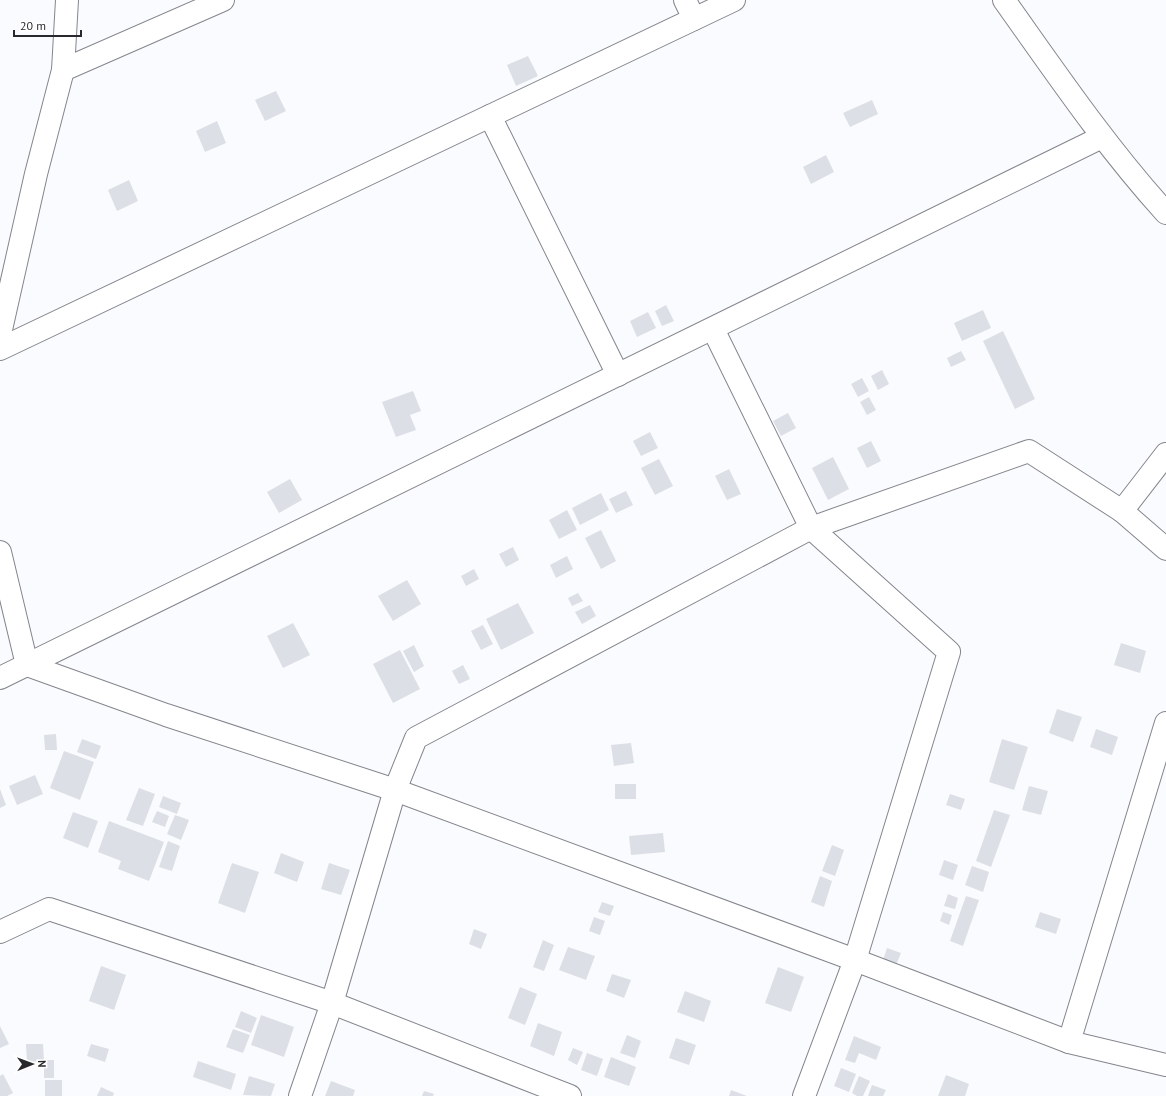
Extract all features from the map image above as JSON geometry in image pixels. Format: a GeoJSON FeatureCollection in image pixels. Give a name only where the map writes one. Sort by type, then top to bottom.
{"type":"FeatureCollection","features":[{"type":"Feature","properties":{"kind":"street"},"geometry":{"type":"LineString","coordinates":[[0,334],[36,174],[63,70],[68,0]]}},
{"type":"Feature","properties":{"kind":"street"},"geometry":{"type":"LineString","coordinates":[[63,70],[223,0]]}},
{"type":"Feature","properties":{"kind":"street"},"geometry":{"type":"LineString","coordinates":[[0,349],[490,116],[690,10],[734,0]]}},
{"type":"Feature","properties":{"kind":"street"},"geometry":{"type":"LineString","coordinates":[[1004,0],[1102,137],[1148,194],[1166,213]]}},
{"type":"Feature","properties":{"kind":"street"},"geometry":{"type":"LineString","coordinates":[[490,116],[618,375]]}},
{"type":"Feature","properties":{"kind":"street"},"geometry":{"type":"LineString","coordinates":[[0,678],[1102,137]]}},
{"type":"Feature","properties":{"kind":"street"},"geometry":{"type":"LineString","coordinates":[[713,329],[811,528],[949,652],[854,960],[804,1096]]}},
{"type":"Feature","properties":{"kind":"street"},"geometry":{"type":"LineString","coordinates":[[300,1096],[332,1003],[395,790],[416,738],[811,528],[1029,451],[1122,511],[1166,549]]}},
{"type":"Feature","properties":{"kind":"street"},"geometry":{"type":"LineString","coordinates":[[1122,511],[1166,454]]}},
{"type":"Feature","properties":{"kind":"street"},"geometry":{"type":"LineString","coordinates":[[0,552],[27,665]]}},
{"type":"Feature","properties":{"kind":"street"},"geometry":{"type":"LineString","coordinates":[[27,665],[166,715],[395,790],[854,960],[1069,1042],[1166,1065]]}},
{"type":"Feature","properties":{"kind":"street"},"geometry":{"type":"LineString","coordinates":[[1069,1042],[1166,723]]}},
{"type":"Feature","properties":{"kind":"street"},"geometry":{"type":"LineString","coordinates":[[0,932],[49,909],[332,1003],[570,1096]]}},
{"type":"Feature","properties":{"kind":"building"},"geometry":{"type":"Polygon","coordinates":[[[528,56],[538,76],[516,86],[507,65],[528,56]]]}},
{"type":"Feature","properties":{"kind":"building"},"geometry":{"type":"Polygon","coordinates":[[[276,91],[286,111],[265,121],[255,100],[276,91]]]}},
{"type":"Feature","properties":{"kind":"building"},"geometry":{"type":"Polygon","coordinates":[[[872,100],[878,114],[850,127],[843,113],[872,100]]]}},
{"type":"Feature","properties":{"kind":"building"},"geometry":{"type":"Polygon","coordinates":[[[217,121],[226,143],[205,152],[196,131],[217,121]]]}},
{"type":"Feature","properties":{"kind":"building"},"geometry":{"type":"Polygon","coordinates":[[[826,155],[834,172],[811,184],[803,167],[826,155]]]}},
{"type":"Feature","properties":{"kind":"building"},"geometry":{"type":"Polygon","coordinates":[[[129,180],[138,201],[117,211],[108,190],[129,180]]]}},
{"type":"Feature","properties":{"kind":"building"},"geometry":{"type":"Polygon","coordinates":[[[666,305],[674,321],[662,326],[655,311],[666,305]]]}},
{"type":"Feature","properties":{"kind":"building"},"geometry":{"type":"Polygon","coordinates":[[[983,310],[991,328],[962,341],[954,323],[983,310]]]}},
{"type":"Feature","properties":{"kind":"building"},"geometry":{"type":"Polygon","coordinates":[[[648,312],[656,328],[637,337],[630,321],[648,312]]]}},
{"type":"Feature","properties":{"kind":"building"},"geometry":{"type":"Polygon","coordinates":[[[1003,331],[1035,399],[1015,409],[983,341],[1003,331]]]}},
{"type":"Feature","properties":{"kind":"building"},"geometry":{"type":"Polygon","coordinates":[[[961,351],[966,360],[951,367],[947,358],[961,351]]]}},
{"type":"Feature","properties":{"kind":"building"},"geometry":{"type":"Polygon","coordinates":[[[882,370],[889,384],[878,390],[871,376],[882,370]]]}},
{"type":"Feature","properties":{"kind":"building"},"geometry":{"type":"Polygon","coordinates":[[[862,378],[869,391],[858,397],[851,384],[862,378]]]}},
{"type":"Feature","properties":{"kind":"building"},"geometry":{"type":"Polygon","coordinates":[[[413,391],[421,411],[410,415],[416,430],[396,437],[382,402],[413,391]]]}},
{"type":"Feature","properties":{"kind":"building"},"geometry":{"type":"Polygon","coordinates":[[[869,397],[876,410],[867,415],[860,402],[869,397]]]}},
{"type":"Feature","properties":{"kind":"building"},"geometry":{"type":"Polygon","coordinates":[[[788,413],[796,428],[781,436],[773,421],[788,413]]]}},
{"type":"Feature","properties":{"kind":"building"},"geometry":{"type":"Polygon","coordinates":[[[650,432],[658,448],[641,456],[633,441],[650,432]]]}},
{"type":"Feature","properties":{"kind":"building"},"geometry":{"type":"Polygon","coordinates":[[[871,441],[881,461],[867,468],[857,448],[871,441]]]}},
{"type":"Feature","properties":{"kind":"building"},"geometry":{"type":"Polygon","coordinates":[[[833,457],[849,489],[828,500],[812,468],[833,457]]]}},
{"type":"Feature","properties":{"kind":"building"},"geometry":{"type":"Polygon","coordinates":[[[659,459],[673,486],[655,495],[641,468],[659,459]]]}},
{"type":"Feature","properties":{"kind":"building"},"geometry":{"type":"Polygon","coordinates":[[[729,469],[741,494],[727,500],[715,476],[729,469]]]}},
{"type":"Feature","properties":{"kind":"building"},"geometry":{"type":"Polygon","coordinates":[[[290,479],[302,500],[279,513],[267,492],[290,479]]]}},
{"type":"Feature","properties":{"kind":"building"},"geometry":{"type":"Polygon","coordinates":[[[626,491],[633,505],[616,513],[609,499],[626,491]]]}},
{"type":"Feature","properties":{"kind":"building"},"geometry":{"type":"Polygon","coordinates":[[[601,493],[609,510],[580,525],[572,508],[601,493]]]}},
{"type":"Feature","properties":{"kind":"building"},"geometry":{"type":"Polygon","coordinates":[[[567,510],[577,530],[559,539],[549,520],[567,510]]]}},
{"type":"Feature","properties":{"kind":"building"},"geometry":{"type":"Polygon","coordinates":[[[601,530],[616,561],[601,569],[585,538],[601,530]]]}},
{"type":"Feature","properties":{"kind":"building"},"geometry":{"type":"Polygon","coordinates":[[[513,547],[519,560],[506,567],[499,554],[513,547]]]}},
{"type":"Feature","properties":{"kind":"building"},"geometry":{"type":"Polygon","coordinates":[[[567,556],[573,569],[556,578],[550,565],[567,556]]]}},
{"type":"Feature","properties":{"kind":"building"},"geometry":{"type":"Polygon","coordinates":[[[474,569],[479,579],[466,586],[461,576],[474,569]]]}},
{"type":"Feature","properties":{"kind":"building"},"geometry":{"type":"Polygon","coordinates":[[[407,580],[421,604],[393,621],[378,596],[407,580]]]}},
{"type":"Feature","properties":{"kind":"building"},"geometry":{"type":"Polygon","coordinates":[[[578,593],[583,601],[572,606],[568,598],[578,593]]]}},
{"type":"Feature","properties":{"kind":"building"},"geometry":{"type":"Polygon","coordinates":[[[518,603],[534,633],[501,650],[486,619],[518,603]]]}},
{"type":"Feature","properties":{"kind":"building"},"geometry":{"type":"Polygon","coordinates":[[[590,605],[596,616],[582,624],[575,612],[590,605]]]}},
{"type":"Feature","properties":{"kind":"building"},"geometry":{"type":"Polygon","coordinates":[[[293,623],[310,655],[283,668],[267,636],[293,623]]]}},
{"type":"Feature","properties":{"kind":"building"},"geometry":{"type":"Polygon","coordinates":[[[483,625],[493,644],[481,650],[471,631],[483,625]]]}},
{"type":"Feature","properties":{"kind":"building"},"geometry":{"type":"Polygon","coordinates":[[[1121,643],[1146,651],[1140,673],[1114,665],[1121,643]]]}},
{"type":"Feature","properties":{"kind":"building"},"geometry":{"type":"Polygon","coordinates":[[[414,645],[424,666],[414,672],[403,651],[414,645]]]}},
{"type":"Feature","properties":{"kind":"building"},"geometry":{"type":"Polygon","coordinates":[[[400,650],[420,689],[393,703],[373,664],[400,650]]]}},
{"type":"Feature","properties":{"kind":"building"},"geometry":{"type":"Polygon","coordinates":[[[463,665],[470,679],[459,684],[452,671],[463,665]]]}},
{"type":"Feature","properties":{"kind":"building"},"geometry":{"type":"Polygon","coordinates":[[[1057,709],[1082,717],[1073,742],[1049,733],[1057,709]]]}},
{"type":"Feature","properties":{"kind":"building"},"geometry":{"type":"Polygon","coordinates":[[[1096,729],[1118,737],[1112,755],[1090,747],[1096,729]]]}},
{"type":"Feature","properties":{"kind":"building"},"geometry":{"type":"Polygon","coordinates":[[[56,734],[57,750],[45,750],[44,735],[56,734]]]}},
{"type":"Feature","properties":{"kind":"building"},"geometry":{"type":"Polygon","coordinates":[[[82,739],[101,746],[96,759],[77,752],[82,739]]]}},
{"type":"Feature","properties":{"kind":"building"},"geometry":{"type":"Polygon","coordinates":[[[1002,739],[1028,747],[1014,790],[989,782],[1002,739]]]}},
{"type":"Feature","properties":{"kind":"building"},"geometry":{"type":"Polygon","coordinates":[[[631,743],[634,763],[614,766],[611,745],[631,743]]]}},
{"type":"Feature","properties":{"kind":"building"},"geometry":{"type":"Polygon","coordinates":[[[64,751],[94,762],[80,800],[50,788],[64,751]]]}},
{"type":"Feature","properties":{"kind":"building"},"geometry":{"type":"Polygon","coordinates":[[[35,775],[43,794],[17,805],[9,786],[35,775]]]}},
{"type":"Feature","properties":{"kind":"building"},"geometry":{"type":"Polygon","coordinates":[[[615,784],[636,784],[636,799],[615,799],[615,784]]]}},
{"type":"Feature","properties":{"kind":"building"},"geometry":{"type":"Polygon","coordinates":[[[1029,786],[1048,791],[1041,815],[1022,810],[1029,786]]]}},
{"type":"Feature","properties":{"kind":"building"},"geometry":{"type":"Polygon","coordinates":[[[139,788],[155,794],[143,826],[126,820],[139,788]]]}},
{"type":"Feature","properties":{"kind":"building"},"geometry":{"type":"Polygon","coordinates":[[[0,789],[6,805],[0,808],[0,789]]]}},
{"type":"Feature","properties":{"kind":"building"},"geometry":{"type":"Polygon","coordinates":[[[950,794],[965,799],[961,810],[946,805],[950,794]]]}},
{"type":"Feature","properties":{"kind":"building"},"geometry":{"type":"Polygon","coordinates":[[[163,796],[181,803],[177,814],[159,807],[163,796]]]}},
{"type":"Feature","properties":{"kind":"building"},"geometry":{"type":"Polygon","coordinates":[[[994,810],[1010,815],[991,867],[976,861],[994,810]]]}},
{"type":"Feature","properties":{"kind":"building"},"geometry":{"type":"Polygon","coordinates":[[[157,811],[169,816],[165,827],[152,822],[157,811]]]}},
{"type":"Feature","properties":{"kind":"building"},"geometry":{"type":"Polygon","coordinates":[[[73,812],[98,821],[88,848],[63,838],[73,812]]]}},
{"type":"Feature","properties":{"kind":"building"},"geometry":{"type":"Polygon","coordinates":[[[175,815],[189,820],[181,840],[167,834],[175,815]]]}},
{"type":"Feature","properties":{"kind":"building"},"geometry":{"type":"Polygon","coordinates":[[[109,821],[164,842],[149,881],[118,869],[121,861],[98,852],[109,821]]]}},
{"type":"Feature","properties":{"kind":"building"},"geometry":{"type":"Polygon","coordinates":[[[663,833],[665,852],[631,855],[629,836],[663,833]]]}},
{"type":"Feature","properties":{"kind":"building"},"geometry":{"type":"Polygon","coordinates":[[[168,841],[180,846],[172,871],[159,867],[168,841]]]}},
{"type":"Feature","properties":{"kind":"building"},"geometry":{"type":"Polygon","coordinates":[[[832,845],[844,850],[835,876],[822,871],[832,845]]]}},
{"type":"Feature","properties":{"kind":"building"},"geometry":{"type":"Polygon","coordinates":[[[281,853],[304,862],[297,882],[274,873],[281,853]]]}},
{"type":"Feature","properties":{"kind":"building"},"geometry":{"type":"Polygon","coordinates":[[[944,860],[958,865],[953,880],[939,875],[944,860]]]}},
{"type":"Feature","properties":{"kind":"building"},"geometry":{"type":"Polygon","coordinates":[[[232,863],[259,872],[245,913],[218,903],[232,863]]]}},
{"type":"Feature","properties":{"kind":"building"},"geometry":{"type":"Polygon","coordinates":[[[329,863],[350,870],[341,895],[321,889],[329,863]]]}},
{"type":"Feature","properties":{"kind":"building"},"geometry":{"type":"Polygon","coordinates":[[[972,866],[989,872],[983,892],[965,885],[972,866]]]}},
{"type":"Feature","properties":{"kind":"building"},"geometry":{"type":"Polygon","coordinates":[[[820,876],[832,881],[824,907],[811,902],[820,876]]]}},
{"type":"Feature","properties":{"kind":"building"},"geometry":{"type":"Polygon","coordinates":[[[948,894],[958,898],[955,909],[944,906],[948,894]]]}},
{"type":"Feature","properties":{"kind":"building"},"geometry":{"type":"Polygon","coordinates":[[[966,896],[979,900],[963,946],[950,941],[966,896]]]}},
{"type":"Feature","properties":{"kind":"building"},"geometry":{"type":"Polygon","coordinates":[[[602,902],[614,906],[610,916],[598,912],[602,902]]]}},
{"type":"Feature","properties":{"kind":"building"},"geometry":{"type":"Polygon","coordinates":[[[943,912],[952,915],[949,925],[940,921],[943,912]]]}},
{"type":"Feature","properties":{"kind":"building"},"geometry":{"type":"Polygon","coordinates":[[[1040,912],[1061,919],[1056,934],[1035,927],[1040,912]]]}},
{"type":"Feature","properties":{"kind":"building"},"geometry":{"type":"Polygon","coordinates":[[[594,917],[605,921],[600,935],[589,931],[594,917]]]}},
{"type":"Feature","properties":{"kind":"building"},"geometry":{"type":"Polygon","coordinates":[[[474,929],[487,934],[481,949],[469,944],[474,929]]]}},
{"type":"Feature","properties":{"kind":"building"},"geometry":{"type":"Polygon","coordinates":[[[543,940],[554,945],[544,971],[533,967],[543,940]]]}},
{"type":"Feature","properties":{"kind":"building"},"geometry":{"type":"Polygon","coordinates":[[[568,947],[595,956],[586,980],[559,970],[568,947]]]}},
{"type":"Feature","properties":{"kind":"building"},"geometry":{"type":"Polygon","coordinates":[[[887,948],[901,953],[896,965],[883,960],[887,948]]]}},
{"type":"Feature","properties":{"kind":"building"},"geometry":{"type":"Polygon","coordinates":[[[101,966],[126,975],[114,1010],[89,1001],[101,966]]]}},
{"type":"Feature","properties":{"kind":"building"},"geometry":{"type":"Polygon","coordinates":[[[778,967],[804,977],[791,1012],[765,1003],[778,967]]]}},
{"type":"Feature","properties":{"kind":"building"},"geometry":{"type":"Polygon","coordinates":[[[612,974],[631,980],[624,998],[606,991],[612,974]]]}},
{"type":"Feature","properties":{"kind":"building"},"geometry":{"type":"Polygon","coordinates":[[[520,987],[537,994],[525,1025],[508,1018],[520,987]]]}},
{"type":"Feature","properties":{"kind":"building"},"geometry":{"type":"Polygon","coordinates":[[[685,991],[711,1001],[704,1022],[677,1012],[685,991]]]}},
{"type":"Feature","properties":{"kind":"building"},"geometry":{"type":"Polygon","coordinates":[[[241,1011],[257,1018],[251,1033],[235,1027],[241,1011]]]}},
{"type":"Feature","properties":{"kind":"building"},"geometry":{"type":"Polygon","coordinates":[[[261,1015],[294,1027],[284,1057],[251,1045],[261,1015]]]}},
{"type":"Feature","properties":{"kind":"building"},"geometry":{"type":"Polygon","coordinates":[[[538,1023],[562,1032],[554,1056],[530,1046],[538,1023]]]}},
{"type":"Feature","properties":{"kind":"building"},"geometry":{"type":"Polygon","coordinates":[[[0,1026],[9,1044],[0,1048],[0,1026]]]}},
{"type":"Feature","properties":{"kind":"building"},"geometry":{"type":"Polygon","coordinates":[[[233,1029],[250,1035],[243,1053],[226,1047],[233,1029]]]}},
{"type":"Feature","properties":{"kind":"building"},"geometry":{"type":"Polygon","coordinates":[[[627,1035],[641,1041],[635,1058],[620,1053],[627,1035]]]}},
{"type":"Feature","properties":{"kind":"building"},"geometry":{"type":"Polygon","coordinates":[[[854,1036],[881,1047],[876,1060],[859,1053],[855,1063],[845,1060],[854,1036]]]}},
{"type":"Feature","properties":{"kind":"building"},"geometry":{"type":"Polygon","coordinates":[[[676,1038],[696,1045],[689,1065],[669,1058],[676,1038]]]}},
{"type":"Feature","properties":{"kind":"building"},"geometry":{"type":"Polygon","coordinates":[[[26,1044],[43,1044],[44,1061],[27,1062],[26,1044]]]}},
{"type":"Feature","properties":{"kind":"building"},"geometry":{"type":"Polygon","coordinates":[[[91,1044],[109,1049],[105,1062],[87,1056],[91,1044]]]}},
{"type":"Feature","properties":{"kind":"building"},"geometry":{"type":"Polygon","coordinates":[[[573,1048],[583,1052],[577,1065],[568,1060],[573,1048]]]}},
{"type":"Feature","properties":{"kind":"building"},"geometry":{"type":"Polygon","coordinates":[[[587,1053],[603,1059],[597,1076],[581,1070],[587,1053]]]}},
{"type":"Feature","properties":{"kind":"building"},"geometry":{"type":"Polygon","coordinates":[[[611,1057],[636,1067],[629,1086],[604,1077],[611,1057]]]}},
{"type":"Feature","properties":{"kind":"building"},"geometry":{"type":"Polygon","coordinates":[[[44,1060],[54,1060],[54,1078],[44,1078],[44,1060]]]}},
{"type":"Feature","properties":{"kind":"building"},"geometry":{"type":"Polygon","coordinates":[[[198,1061],[236,1074],[231,1090],[193,1077],[198,1061]]]}},
{"type":"Feature","properties":{"kind":"building"},"geometry":{"type":"Polygon","coordinates":[[[841,1068],[856,1074],[849,1092],[834,1086],[841,1068]]]}},
{"type":"Feature","properties":{"kind":"building"},"geometry":{"type":"Polygon","coordinates":[[[3,1074],[13,1093],[7,1096],[0,1096],[0,1076],[3,1074]]]}},
{"type":"Feature","properties":{"kind":"building"},"geometry":{"type":"Polygon","coordinates":[[[946,1075],[969,1084],[965,1096],[938,1096],[946,1075]]]}},
{"type":"Feature","properties":{"kind":"building"},"geometry":{"type":"Polygon","coordinates":[[[249,1076],[275,1084],[271,1096],[243,1095],[249,1076]]]}},
{"type":"Feature","properties":{"kind":"building"},"geometry":{"type":"Polygon","coordinates":[[[859,1076],[870,1081],[863,1096],[857,1096],[852,1093],[859,1076]]]}},
{"type":"Feature","properties":{"kind":"building"},"geometry":{"type":"Polygon","coordinates":[[[45,1080],[62,1080],[62,1096],[45,1096],[45,1080]]]}},
{"type":"Feature","properties":{"kind":"building"},"geometry":{"type":"Polygon","coordinates":[[[331,1081],[355,1090],[353,1096],[325,1096],[331,1081]]]}},
{"type":"Feature","properties":{"kind":"building"},"geometry":{"type":"Polygon","coordinates":[[[872,1085],[886,1090],[883,1096],[868,1096],[872,1085]]]}},
{"type":"Feature","properties":{"kind":"building"},"geometry":{"type":"Polygon","coordinates":[[[101,1087],[114,1093],[113,1096],[97,1096],[101,1087]]]}},
{"type":"Feature","properties":{"kind":"building"},"geometry":{"type":"Polygon","coordinates":[[[731,1090],[747,1096],[729,1096],[731,1090]]]}},
{"type":"Feature","properties":{"kind":"building"},"geometry":{"type":"Polygon","coordinates":[[[424,1091],[434,1094],[433,1096],[422,1096],[424,1091]]]}}]}
